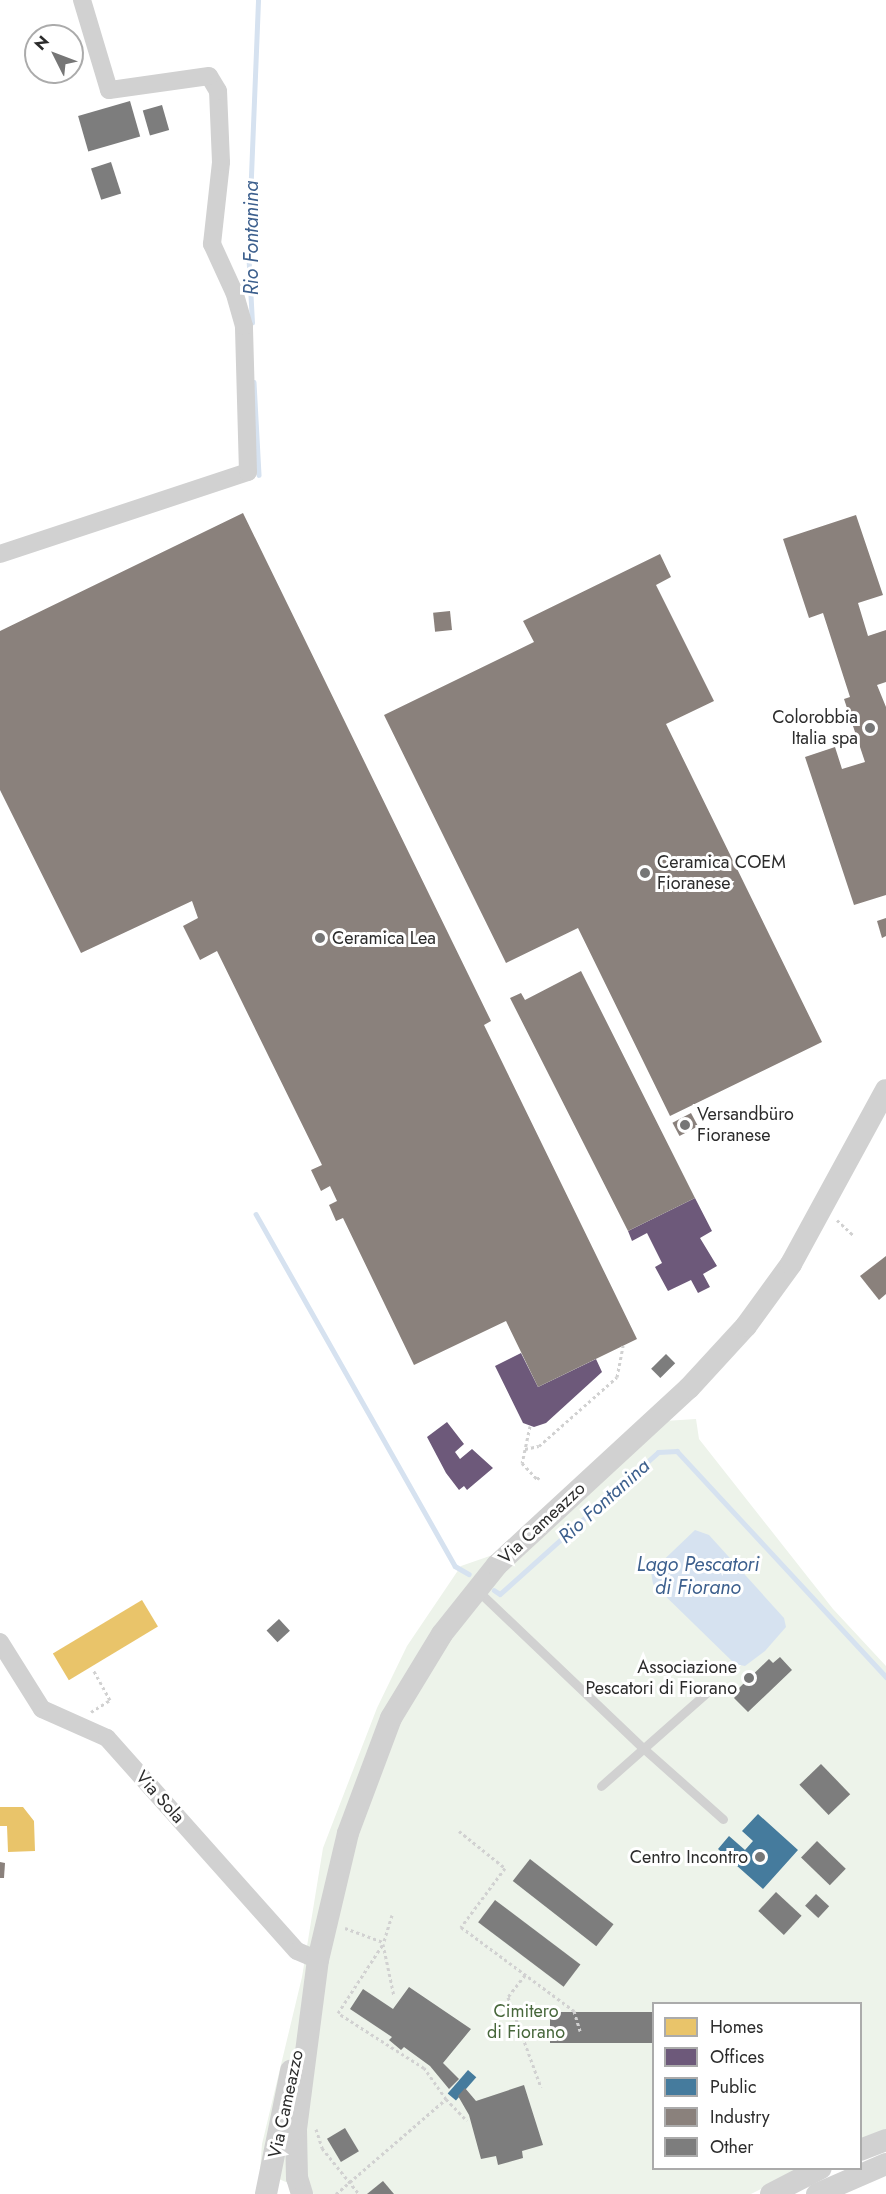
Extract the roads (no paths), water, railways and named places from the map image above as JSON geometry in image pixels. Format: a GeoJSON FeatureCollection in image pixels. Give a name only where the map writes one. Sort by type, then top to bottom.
{"type":"FeatureCollection","features":[{"type":"Feature","properties":{"kind":"street"},"geometry":{"type":"LineString","coordinates":[[0,554],[248,472],[244,326],[240,306],[212,244],[220,162],[218,91],[209,76],[109,90],[82,0]]}},
{"type":"Feature","properties":{"kind":"street","name":"Via Cameazzo"},"geometry":{"type":"LineString","coordinates":[[302,2194],[297,2178],[296,2129],[306,2063],[309,2015],[318,1960],[348,1833],[374,1757],[408,1689],[476,1588],[544,1519],[689,1388],[746,1326],[791,1264],[886,1090]]}},
{"type":"Feature","properties":{"kind":"street","name":"Via Sola"},"geometry":{"type":"LineString","coordinates":[[0,1642],[42,1709],[107,1738],[297,1951],[318,1960]]}},
{"type":"Feature","properties":{"kind":"street","name":"Via Cameazzo"},"geometry":{"type":"LineString","coordinates":[[266,2194],[293,2060],[309,2015]]}},
{"type":"Feature","properties":{"kind":"street"},"geometry":{"type":"LineString","coordinates":[[862,2150],[886,2140]]}},
{"type":"Feature","properties":{"kind":"street"},"geometry":{"type":"LineString","coordinates":[[818,2194],[886,2164]]}},
{"type":"Feature","properties":{"kind":"street"},"geometry":{"type":"LineString","coordinates":[[771,2194],[818,2170]]}},
{"type":"Feature","properties":{"kind":"lane"},"geometry":{"type":"LineString","coordinates":[[476,1588],[642,1748],[723,1819]]}},
{"type":"Feature","properties":{"kind":"lane"},"geometry":{"type":"LineString","coordinates":[[601,1786],[713,1687]]}},
{"type":"Feature","properties":{"kind":"water","name":"Lago Pescatori di Fiorano"},"geometry":{"type":"Polygon","coordinates":[[[695,1530],[709,1535],[784,1618],[786,1627],[765,1651],[745,1666],[735,1664],[653,1584],[651,1572],[695,1530]]]}},
{"type":"Feature","properties":{"kind":"waterway","name":"Rio Fontanina"},"geometry":{"type":"LineString","coordinates":[[252,323],[248,250],[258,0]]}},
{"type":"Feature","properties":{"kind":"waterway","name":"Rio Fontanina"},"geometry":{"type":"LineString","coordinates":[[254,382],[259,475]]}},
{"type":"Feature","properties":{"kind":"waterway","name":"Rio Fontanina"},"geometry":{"type":"LineString","coordinates":[[256,1214],[455,1566],[469,1574]]}},
{"type":"Feature","properties":{"kind":"waterway","name":"Rio Fontanina"},"geometry":{"type":"LineString","coordinates":[[494,1590],[500,1594],[658,1452],[677,1451],[886,1677]]}},
{"type":"Feature","properties":{"kind":"place","name":"Colorobbia Italia spa"},"geometry":{"type":"Point","coordinates":[870,728]}},
{"type":"Feature","properties":{"kind":"place","name":"Ceramica COEM Fioranese"},"geometry":{"type":"Point","coordinates":[645,873]}},
{"type":"Feature","properties":{"kind":"place","name":"Ceramica Lea"},"geometry":{"type":"Point","coordinates":[320,938]}},
{"type":"Feature","properties":{"kind":"place","name":"Versandbüro Fioranese"},"geometry":{"type":"Point","coordinates":[685,1125]}},
{"type":"Feature","properties":{"kind":"place","name":"Associazione Pescatori di Fiorano"},"geometry":{"type":"Point","coordinates":[749,1678]}},
{"type":"Feature","properties":{"kind":"place","name":"Centro Incontro"},"geometry":{"type":"Point","coordinates":[760,1857]}},
{"type":"Feature","properties":{"kind":"park label","name":"Cimitero di Fiorano"},"geometry":{"type":"Point","coordinates":[526,2022]}}]}
